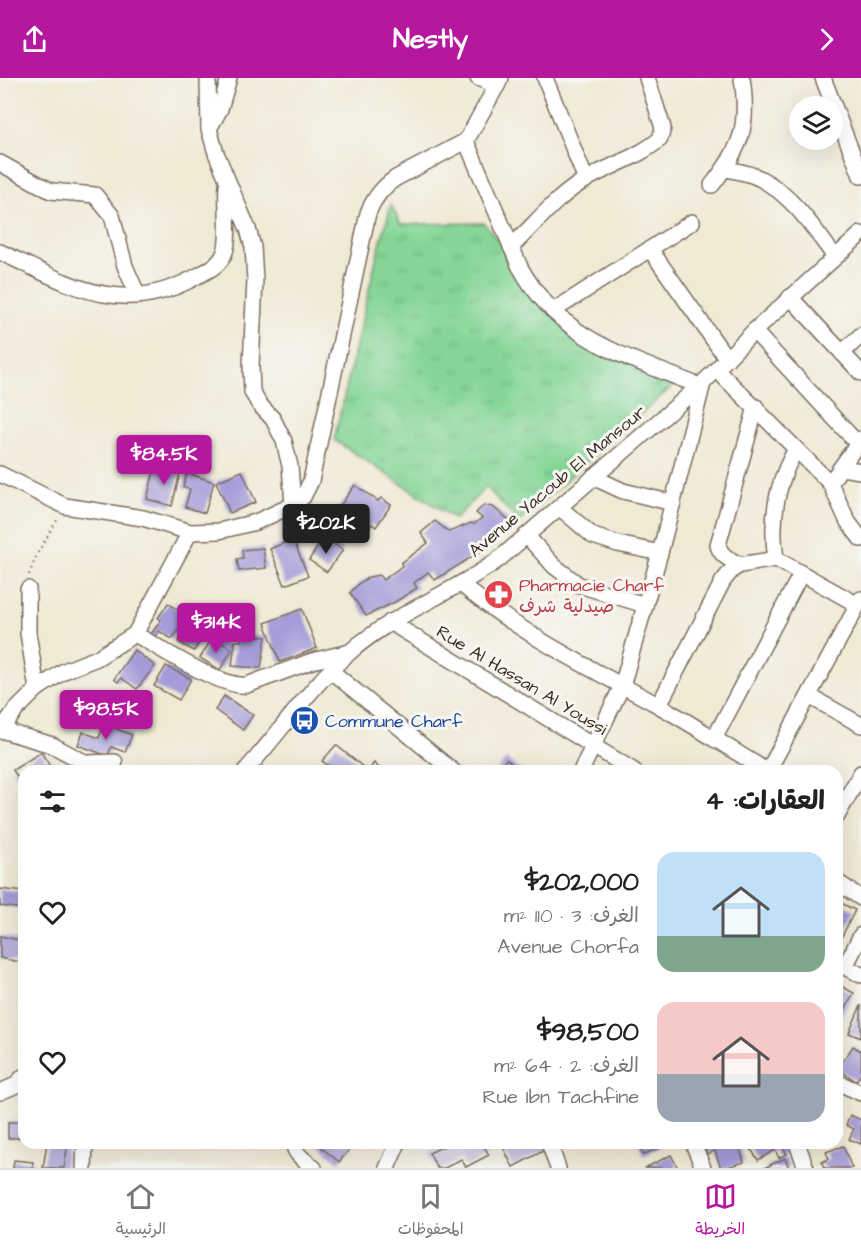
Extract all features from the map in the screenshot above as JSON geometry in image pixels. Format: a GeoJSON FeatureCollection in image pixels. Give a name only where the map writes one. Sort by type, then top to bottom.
{"type":"FeatureCollection","features":[{"type":"Feature","properties":{"kind":"street"},"geometry":{"type":"LineString","coordinates":[[208,78],[209,129],[253,247],[255,280],[252,392],[259,404],[273,419],[284,441],[290,466],[294,505]]}},
{"type":"Feature","properties":{"kind":"street"},"geometry":{"type":"LineString","coordinates":[[209,129],[220,109],[229,78]]}},
{"type":"Feature","properties":{"kind":"street"},"geometry":{"type":"LineString","coordinates":[[0,474],[65,506],[143,518],[190,532],[219,531],[246,526],[294,505],[303,497],[311,481],[372,202],[385,186],[396,178],[466,141],[499,82],[478,78]]}},
{"type":"Feature","properties":{"kind":"street"},"geometry":{"type":"LineString","coordinates":[[545,78],[586,180]]}},
{"type":"Feature","properties":{"kind":"street"},"geometry":{"type":"LineString","coordinates":[[511,247],[567,193],[586,180],[639,154],[662,136],[661,120],[647,78]]}},
{"type":"Feature","properties":{"kind":"street"},"geometry":{"type":"LineString","coordinates":[[712,185],[735,154],[742,135],[745,106],[742,78]]}},
{"type":"Feature","properties":{"kind":"street"},"geometry":{"type":"LineString","coordinates":[[823,78],[855,145],[861,176]]}},
{"type":"Feature","properties":{"kind":"street"},"geometry":{"type":"LineString","coordinates":[[466,141],[511,247],[531,287],[553,311],[588,339],[610,351],[701,384],[660,553],[622,686],[584,765]]}},
{"type":"Feature","properties":{"kind":"street"},"geometry":{"type":"LineString","coordinates":[[0,163],[51,191],[95,195],[112,216],[125,266],[138,296]]}},
{"type":"Feature","properties":{"kind":"street"},"geometry":{"type":"LineString","coordinates":[[725,169],[752,175],[778,190],[794,205],[835,257]]}},
{"type":"Feature","properties":{"kind":"street"},"geometry":{"type":"LineString","coordinates":[[0,252],[71,286],[111,295],[138,296],[187,281],[211,269],[221,260],[227,244],[227,182]]}},
{"type":"Feature","properties":{"kind":"street"},"geometry":{"type":"LineString","coordinates":[[553,311],[692,222]]}},
{"type":"Feature","properties":{"kind":"street","name":"Avenue Yacoub El Mansour"},"geometry":{"type":"LineString","coordinates":[[250,765],[350,652],[390,622],[461,584],[498,560],[701,384],[790,297],[861,234]]}},
{"type":"Feature","properties":{"kind":"street"},"geometry":{"type":"LineString","coordinates":[[650,249],[722,364],[756,407],[830,483],[848,522],[861,539]]}},
{"type":"Feature","properties":{"kind":"street"},"geometry":{"type":"LineString","coordinates":[[790,297],[861,373]]}},
{"type":"Feature","properties":{"kind":"street"},"geometry":{"type":"LineString","coordinates":[[754,331],[859,441],[830,483]]}},
{"type":"Feature","properties":{"kind":"street"},"geometry":{"type":"LineString","coordinates":[[842,353],[861,335]]}},
{"type":"Feature","properties":{"kind":"street"},"geometry":{"type":"LineString","coordinates":[[740,565],[723,555],[718,545],[756,407]]}},
{"type":"Feature","properties":{"kind":"street"},"geometry":{"type":"LineString","coordinates":[[776,560],[772,528],[774,510],[781,480],[796,449]]}},
{"type":"Feature","properties":{"kind":"street"},"geometry":{"type":"LineString","coordinates":[[841,468],[861,471]]}},
{"type":"Feature","properties":{"kind":"street"},"geometry":{"type":"LineString","coordinates":[[593,477],[623,491],[673,503]]}},
{"type":"Feature","properties":{"kind":"street"},"geometry":{"type":"LineString","coordinates":[[559,507],[593,536],[660,553]]}},
{"type":"Feature","properties":{"kind":"street"},"geometry":{"type":"LineString","coordinates":[[115,762],[86,763],[52,745],[0,730],[36,689],[64,671],[97,657],[135,634],[190,532]]}},
{"type":"Feature","properties":{"kind":"street"},"geometry":{"type":"LineString","coordinates":[[527,536],[554,566],[579,585],[645,605]]}},
{"type":"Feature","properties":{"kind":"street"},"geometry":{"type":"LineString","coordinates":[[659,705],[723,581],[732,570],[740,565],[776,560],[860,602],[770,765]]}},
{"type":"Feature","properties":{"kind":"street"},"geometry":{"type":"LineString","coordinates":[[714,739],[801,574]]}},
{"type":"Feature","properties":{"kind":"street"},"geometry":{"type":"LineString","coordinates":[[461,584],[518,625],[659,705],[757,765]]}},
{"type":"Feature","properties":{"kind":"street"},"geometry":{"type":"LineString","coordinates":[[28,589],[28,633],[36,689]]}},
{"type":"Feature","properties":{"kind":"street","name":"Rue Al Hassan Al Youssi"},"geometry":{"type":"LineString","coordinates":[[390,622],[624,765]]}},
{"type":"Feature","properties":{"kind":"street"},"geometry":{"type":"LineString","coordinates":[[135,634],[236,686],[247,685],[312,661],[350,652]]}},
{"type":"Feature","properties":{"kind":"street"},"geometry":{"type":"LineString","coordinates":[[331,671],[446,765]]}},
{"type":"Feature","properties":{"kind":"street"},"geometry":{"type":"LineString","coordinates":[[809,696],[861,725]]}},
{"type":"Feature","properties":{"kind":"street"},"geometry":{"type":"LineString","coordinates":[[843,805],[861,773]]}},
{"type":"Feature","properties":{"kind":"street"},"geometry":{"type":"LineString","coordinates":[[843,886],[861,898]]}},
{"type":"Feature","properties":{"kind":"street"},"geometry":{"type":"LineString","coordinates":[[843,962],[861,935]]}},
{"type":"Feature","properties":{"kind":"street"},"geometry":{"type":"LineString","coordinates":[[843,966],[861,975]]}},
{"type":"Feature","properties":{"kind":"street"},"geometry":{"type":"LineString","coordinates":[[0,1092],[18,1082]]}},
{"type":"Feature","properties":{"kind":"street"},"geometry":{"type":"LineString","coordinates":[[843,1085],[861,1093]]}},
{"type":"Feature","properties":{"kind":"street"},"geometry":{"type":"LineString","coordinates":[[84,1168],[85,1149]]}},
{"type":"Feature","properties":{"kind":"street"},"geometry":{"type":"LineString","coordinates":[[294,1149],[314,1168]]}},
{"type":"Feature","properties":{"kind":"street"},"geometry":{"type":"LineString","coordinates":[[394,1165],[397,1149]]}},
{"type":"Feature","properties":{"kind":"street"},"geometry":{"type":"LineString","coordinates":[[551,1149],[558,1168]]}},
{"type":"Feature","properties":{"kind":"street"},"geometry":{"type":"LineString","coordinates":[[695,1149],[703,1168]]}},
{"type":"Feature","properties":{"kind":"street"},"geometry":{"type":"LineString","coordinates":[[798,1149],[806,1168]]}},
{"type":"Feature","properties":{"kind":"path"},"geometry":{"type":"LineString","coordinates":[[28,589],[29,577],[37,554],[65,506]]}},
{"type":"Feature","properties":{"kind":"green space"},"geometry":{"type":"Polygon","coordinates":[[[391,205],[401,224],[484,223],[572,333],[675,384],[519,522],[486,487],[455,519],[334,440],[377,255],[391,205]]]}},
{"type":"Feature","properties":{"kind":"building"},"geometry":{"type":"Polygon","coordinates":[[[155,467],[180,473],[172,506],[147,499],[155,467]]]}},
{"type":"Feature","properties":{"kind":"building"},"geometry":{"type":"Polygon","coordinates":[[[242,471],[256,502],[230,513],[216,482],[242,471]]]}},
{"type":"Feature","properties":{"kind":"building"},"geometry":{"type":"Polygon","coordinates":[[[187,473],[214,482],[205,513],[185,507],[190,489],[183,487],[187,473]]]}},
{"type":"Feature","properties":{"kind":"building"},"geometry":{"type":"Polygon","coordinates":[[[355,485],[378,501],[381,498],[391,505],[376,527],[372,524],[364,534],[334,514],[355,485]]]}},
{"type":"Feature","properties":{"kind":"building"},"geometry":{"type":"Polygon","coordinates":[[[484,505],[493,507],[514,524],[486,548],[435,580],[428,572],[414,583],[417,588],[366,616],[350,593],[359,583],[369,577],[379,575],[383,580],[402,566],[401,563],[428,543],[421,533],[435,521],[449,532],[471,523],[474,524],[482,518],[476,513],[484,505]]]}},
{"type":"Feature","properties":{"kind":"building"},"geometry":{"type":"Polygon","coordinates":[[[324,537],[343,550],[327,572],[309,560],[324,537]]]}},
{"type":"Feature","properties":{"kind":"building"},"geometry":{"type":"Polygon","coordinates":[[[293,539],[308,576],[285,585],[270,549],[293,539]]]}},
{"type":"Feature","properties":{"kind":"building"},"geometry":{"type":"Polygon","coordinates":[[[263,548],[266,568],[239,571],[237,559],[243,558],[242,550],[263,548]]]}},
{"type":"Feature","properties":{"kind":"building"},"geometry":{"type":"Polygon","coordinates":[[[168,603],[187,617],[172,639],[159,631],[153,640],[149,637],[161,620],[158,618],[168,603]]]}},
{"type":"Feature","properties":{"kind":"building"},"geometry":{"type":"Polygon","coordinates":[[[302,609],[317,648],[280,662],[265,623],[302,609]]]}},
{"type":"Feature","properties":{"kind":"building"},"geometry":{"type":"Polygon","coordinates":[[[189,624],[205,633],[194,651],[178,642],[189,624]]]}},
{"type":"Feature","properties":{"kind":"building"},"geometry":{"type":"Polygon","coordinates":[[[242,634],[266,637],[261,668],[232,666],[235,641],[241,641],[242,634]]]}},
{"type":"Feature","properties":{"kind":"building"},"geometry":{"type":"Polygon","coordinates":[[[213,637],[232,649],[220,670],[200,658],[213,637]]]}},
{"type":"Feature","properties":{"kind":"building"},"geometry":{"type":"Polygon","coordinates":[[[134,650],[155,666],[137,689],[121,678],[118,682],[114,679],[134,650]]]}},
{"type":"Feature","properties":{"kind":"building"},"geometry":{"type":"Polygon","coordinates":[[[166,666],[191,679],[179,700],[154,686],[166,666]]]}},
{"type":"Feature","properties":{"kind":"building"},"geometry":{"type":"Polygon","coordinates":[[[224,696],[253,715],[243,730],[215,710],[224,696]]]}},
{"type":"Feature","properties":{"kind":"building"},"geometry":{"type":"Polygon","coordinates":[[[104,724],[132,735],[125,752],[111,747],[108,756],[78,745],[83,732],[99,738],[104,724]]]}},
{"type":"Feature","properties":{"kind":"building"},"geometry":{"type":"Polygon","coordinates":[[[336,745],[361,765],[328,765],[322,761],[336,745]]]}},
{"type":"Feature","properties":{"kind":"building"},"geometry":{"type":"Polygon","coordinates":[[[41,752],[49,765],[21,765],[41,752]]]}},
{"type":"Feature","properties":{"kind":"building"},"geometry":{"type":"Polygon","coordinates":[[[506,759],[514,765],[502,765],[506,759]]]}},
{"type":"Feature","properties":{"kind":"building"},"geometry":{"type":"Polygon","coordinates":[[[18,767],[18,778],[13,770],[18,767]]]}},
{"type":"Feature","properties":{"kind":"building"},"geometry":{"type":"Polygon","coordinates":[[[0,889],[18,891],[18,908],[0,906],[0,889]]]}},
{"type":"Feature","properties":{"kind":"building"},"geometry":{"type":"Polygon","coordinates":[[[843,904],[855,910],[843,934],[843,904]]]}},
{"type":"Feature","properties":{"kind":"building"},"geometry":{"type":"Polygon","coordinates":[[[0,936],[18,940],[18,962],[0,958],[0,936]]]}},
{"type":"Feature","properties":{"kind":"building"},"geometry":{"type":"Polygon","coordinates":[[[843,987],[854,993],[843,1014],[843,987]]]}},
{"type":"Feature","properties":{"kind":"building"},"geometry":{"type":"Polygon","coordinates":[[[861,1005],[861,1038],[849,1033],[861,1005]]]}},
{"type":"Feature","properties":{"kind":"building"},"geometry":{"type":"Polygon","coordinates":[[[853,1046],[861,1051],[861,1074],[856,1081],[843,1072],[843,1061],[853,1046]]]}},
{"type":"Feature","properties":{"kind":"building"},"geometry":{"type":"Polygon","coordinates":[[[850,1115],[861,1120],[861,1144],[849,1139],[854,1129],[846,1125],[850,1115]]]}},
{"type":"Feature","properties":{"kind":"building"},"geometry":{"type":"Polygon","coordinates":[[[8,1122],[18,1122],[18,1138],[8,1138],[8,1122]]]}},
{"type":"Feature","properties":{"kind":"building"},"geometry":{"type":"Polygon","coordinates":[[[843,1146],[852,1168],[824,1168],[822,1162],[829,1159],[826,1152],[843,1149],[843,1146]]]}},
{"type":"Feature","properties":{"kind":"building"},"geometry":{"type":"Polygon","coordinates":[[[46,1149],[67,1149],[64,1168],[43,1168],[46,1149]]]}},
{"type":"Feature","properties":{"kind":"building"},"geometry":{"type":"Polygon","coordinates":[[[323,1149],[350,1149],[339,1162],[323,1149]]]}},
{"type":"Feature","properties":{"kind":"building"},"geometry":{"type":"Polygon","coordinates":[[[437,1149],[486,1149],[489,1155],[466,1167],[461,1159],[445,1168],[437,1168],[429,1153],[437,1149]]]}},
{"type":"Feature","properties":{"kind":"building"},"geometry":{"type":"Polygon","coordinates":[[[504,1149],[547,1149],[513,1167],[504,1149]]]}},
{"type":"Feature","properties":{"kind":"building"},"geometry":{"type":"Polygon","coordinates":[[[640,1149],[656,1149],[643,1155],[640,1149]]]}},
{"type":"Feature","properties":{"kind":"building"},"geometry":{"type":"Polygon","coordinates":[[[705,1149],[740,1149],[744,1162],[721,1168],[715,1151],[707,1154],[705,1149]]]}},
{"type":"Feature","properties":{"kind":"building"},"geometry":{"type":"Polygon","coordinates":[[[751,1149],[784,1149],[787,1154],[779,1158],[775,1150],[758,1160],[751,1149]]]}},
{"type":"Feature","properties":{"kind":"building"},"geometry":{"type":"Polygon","coordinates":[[[671,1155],[678,1168],[645,1168],[671,1155]]]}},
{"type":"Feature","properties":{"kind":"building"},"geometry":{"type":"Polygon","coordinates":[[[785,1158],[789,1168],[764,1168],[785,1158]]]}},
{"type":"Feature","properties":{"kind":"building"},"geometry":{"type":"Polygon","coordinates":[[[14,1160],[33,1162],[33,1168],[13,1168],[14,1160]]]}},
{"type":"Feature","properties":{"kind":"place","name":"Pharmacie Charf صيدلية شرف"},"geometry":{"type":"Point","coordinates":[498,595]}},
{"type":"Feature","properties":{"kind":"place","name":"Commune Charf"},"geometry":{"type":"Point","coordinates":[304,721]}}]}
